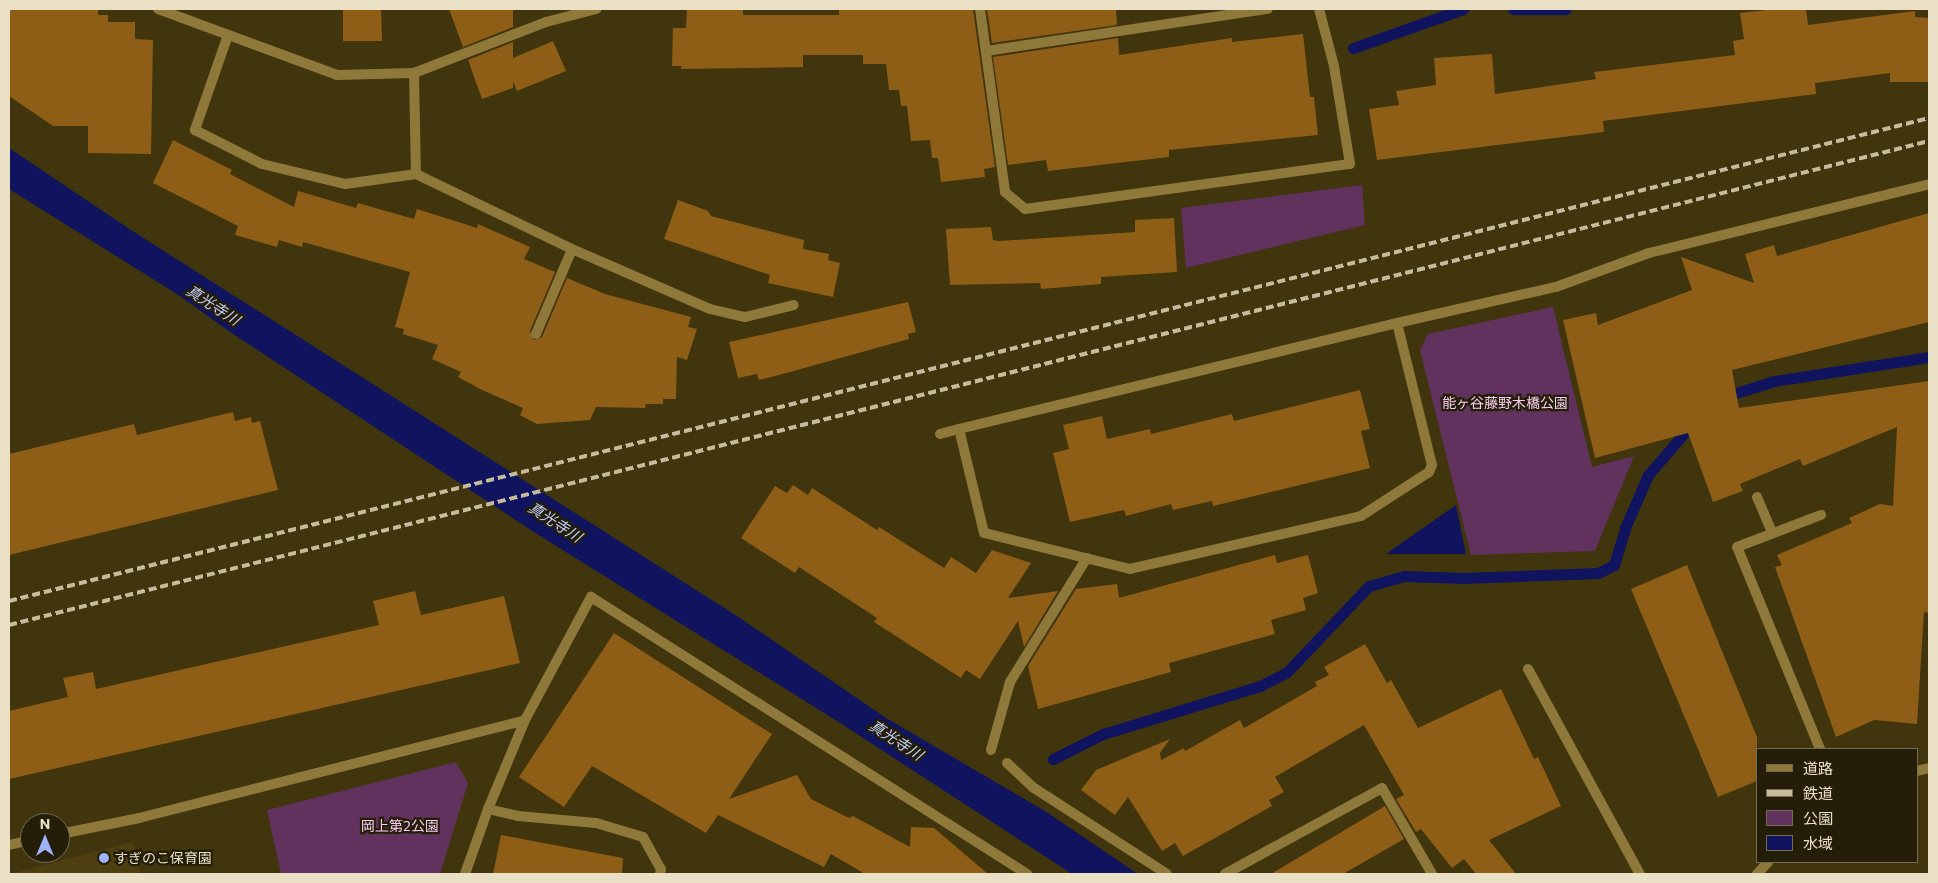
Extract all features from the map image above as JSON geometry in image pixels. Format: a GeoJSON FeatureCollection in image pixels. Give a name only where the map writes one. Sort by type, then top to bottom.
{"type":"FeatureCollection","features":[{"type":"Feature","properties":{"kind":"street"},"geometry":{"type":"LineString","coordinates":[[158,9],[337,75],[414,73],[546,22],[596,9]]}},
{"type":"Feature","properties":{"kind":"street"},"geometry":{"type":"LineString","coordinates":[[980,9],[1005,192],[1024,210],[1350,164],[1334,66],[1319,9]]}},
{"type":"Feature","properties":{"kind":"street"},"geometry":{"type":"LineString","coordinates":[[986,51],[1268,9]]}},
{"type":"Feature","properties":{"kind":"street"},"geometry":{"type":"LineString","coordinates":[[228,35],[195,130],[262,164],[345,184],[416,174],[572,249],[710,309],[745,317],[794,305]]}},
{"type":"Feature","properties":{"kind":"street"},"geometry":{"type":"LineString","coordinates":[[414,73],[416,174]]}},
{"type":"Feature","properties":{"kind":"street"},"geometry":{"type":"LineString","coordinates":[[940,434],[1397,323],[1556,287],[1649,253],[1929,184]]}},
{"type":"Feature","properties":{"kind":"street"},"geometry":{"type":"LineString","coordinates":[[536,334],[572,249]]}},
{"type":"Feature","properties":{"kind":"street"},"geometry":{"type":"LineString","coordinates":[[959,429],[984,533],[1130,568],[1361,516],[1429,472],[1432,465],[1397,323]]}},
{"type":"Feature","properties":{"kind":"street"},"geometry":{"type":"LineString","coordinates":[[1757,497],[1772,533]]}},
{"type":"Feature","properties":{"kind":"street"},"geometry":{"type":"LineString","coordinates":[[1820,748],[1737,547],[1821,515]]}},
{"type":"Feature","properties":{"kind":"street"},"geometry":{"type":"LineString","coordinates":[[991,750],[1010,682],[1086,558]]}},
{"type":"Feature","properties":{"kind":"street"},"geometry":{"type":"LineString","coordinates":[[465,874],[488,809],[525,720],[591,597],[1027,874]]}},
{"type":"Feature","properties":{"kind":"street"},"geometry":{"type":"LineString","coordinates":[[1528,669],[1640,874]]}},
{"type":"Feature","properties":{"kind":"street"},"geometry":{"type":"LineString","coordinates":[[70,832],[139,818],[525,720]]}},
{"type":"Feature","properties":{"kind":"street"},"geometry":{"type":"LineString","coordinates":[[1007,763],[1034,788],[1121,841],[1167,874]]}},
{"type":"Feature","properties":{"kind":"street"},"geometry":{"type":"LineString","coordinates":[[1225,874],[1382,788],[1432,874]]}},
{"type":"Feature","properties":{"kind":"street"},"geometry":{"type":"LineString","coordinates":[[488,809],[518,816],[596,823],[643,837],[661,869],[660,874]]}},
{"type":"Feature","properties":{"kind":"street"},"geometry":{"type":"LineString","coordinates":[[1757,874],[1767,863]]}},
{"type":"Feature","properties":{"kind":"shaded area","name":"すぎのこ保育園"},"geometry":{"type":"Polygon","coordinates":[[[133,842],[141,874],[9,874],[52,863],[70,863],[70,858],[133,842]]]}},
{"type":"Feature","properties":{"kind":"green space"},"geometry":{"type":"Polygon","coordinates":[[[1362,185],[1365,225],[1186,268],[1181,208],[1362,185]]]}},
{"type":"Feature","properties":{"kind":"green space","name":"能ヶ谷藤野木橋公園"},"geometry":{"type":"Polygon","coordinates":[[[1553,307],[1592,467],[1634,456],[1595,551],[1471,555],[1420,350],[1428,334],[1553,307]]]}},
{"type":"Feature","properties":{"kind":"green space","name":"岡上第2公園"},"geometry":{"type":"Polygon","coordinates":[[[456,762],[468,783],[440,874],[281,874],[267,810],[456,762]]]}},
{"type":"Feature","properties":{"kind":"water","name":"真光寺川"},"geometry":{"type":"Polygon","coordinates":[[[9,148],[131,230],[740,618],[886,718],[1045,811],[1138,874],[1072,874],[837,721],[537,534],[230,332],[180,296],[9,189],[9,148]]]}},
{"type":"Feature","properties":{"kind":"water"},"geometry":{"type":"Polygon","coordinates":[[[1456,505],[1466,554],[1386,554],[1456,505]]]}},
{"type":"Feature","properties":{"kind":"building"},"geometry":{"type":"Polygon","coordinates":[[[10,9],[98,10],[98,15],[108,15],[108,22],[135,22],[135,39],[153,40],[151,154],[88,153],[88,126],[53,126],[9,96],[10,9]]]}},
{"type":"Feature","properties":{"kind":"building"},"geometry":{"type":"Polygon","coordinates":[[[343,9],[381,9],[382,41],[343,41],[343,9]]]}},
{"type":"Feature","properties":{"kind":"building"},"geometry":{"type":"Polygon","coordinates":[[[449,9],[513,9],[513,27],[463,47],[449,9]]]}},
{"type":"Feature","properties":{"kind":"building"},"geometry":{"type":"Polygon","coordinates":[[[687,9],[743,9],[743,15],[839,15],[839,9],[973,9],[995,167],[984,169],[985,177],[941,182],[938,158],[932,158],[930,140],[911,141],[907,106],[901,106],[899,90],[889,90],[886,64],[863,64],[863,55],[803,55],[803,67],[681,69],[681,66],[672,66],[673,28],[686,28],[687,9]]]}},
{"type":"Feature","properties":{"kind":"building"},"geometry":{"type":"Polygon","coordinates":[[[987,9],[1116,9],[1117,25],[992,43],[987,9]]]}},
{"type":"Feature","properties":{"kind":"building"},"geometry":{"type":"Polygon","coordinates":[[[1775,9],[1806,9],[1808,25],[1915,11],[1915,17],[1929,18],[1929,82],[1890,82],[1890,73],[1815,83],[1816,94],[1603,121],[1604,132],[1377,160],[1369,109],[1399,105],[1396,91],[1436,85],[1434,58],[1492,54],[1495,94],[1596,79],[1594,72],[1735,55],[1733,41],[1744,39],[1740,13],[1775,9]]]}},
{"type":"Feature","properties":{"kind":"building"},"geometry":{"type":"Polygon","coordinates":[[[1303,34],[1310,97],[1314,97],[1318,135],[1169,150],[1169,157],[1048,171],[1046,160],[1008,165],[993,57],[1118,38],[1119,55],[1232,38],[1232,42],[1303,34]]]}},
{"type":"Feature","properties":{"kind":"building"},"geometry":{"type":"Polygon","coordinates":[[[553,41],[566,71],[517,91],[513,81],[513,88],[482,99],[468,60],[513,42],[513,58],[553,41]]]}},
{"type":"Feature","properties":{"kind":"building"},"geometry":{"type":"Polygon","coordinates":[[[173,140],[232,170],[230,174],[294,207],[298,191],[356,208],[358,203],[414,219],[417,209],[477,228],[478,224],[530,247],[524,259],[555,272],[530,331],[534,340],[542,337],[567,278],[605,294],[691,317],[688,327],[697,329],[687,360],[677,357],[676,399],[663,399],[663,404],[646,404],[645,408],[596,407],[590,420],[537,424],[520,415],[523,408],[482,390],[458,377],[461,372],[432,359],[438,345],[403,334],[404,329],[395,327],[410,272],[303,242],[302,247],[279,240],[277,247],[235,235],[238,226],[153,183],[173,140]]]}},
{"type":"Feature","properties":{"kind":"building"},"geometry":{"type":"Polygon","coordinates":[[[678,200],[708,211],[711,216],[804,240],[803,249],[829,254],[828,260],[840,263],[833,297],[768,283],[770,275],[664,239],[678,200]]]}},
{"type":"Feature","properties":{"kind":"building"},"geometry":{"type":"Polygon","coordinates":[[[1929,213],[1929,322],[1732,370],[1739,408],[1929,381],[1929,613],[1924,612],[1917,724],[1874,720],[1836,737],[1775,567],[1782,565],[1777,555],[1852,523],[1849,518],[1880,504],[1893,506],[1897,427],[1803,466],[1800,459],[1740,484],[1743,491],[1713,502],[1688,433],[1595,458],[1563,320],[1596,313],[1598,325],[1692,290],[1681,257],[1754,283],[1745,254],[1774,245],[1777,256],[1929,213]]]}},
{"type":"Feature","properties":{"kind":"building"},"geometry":{"type":"Polygon","coordinates":[[[1174,218],[1177,272],[1101,277],[1101,284],[1041,289],[1040,283],[950,285],[946,229],[991,227],[993,240],[999,241],[1135,232],[1135,220],[1174,218]]]}},
{"type":"Feature","properties":{"kind":"building"},"geometry":{"type":"Polygon","coordinates":[[[908,302],[916,332],[908,334],[909,339],[759,380],[757,374],[738,378],[729,342],[908,302]]]}},
{"type":"Feature","properties":{"kind":"building"},"geometry":{"type":"Polygon","coordinates":[[[1360,390],[1370,429],[1361,431],[1370,468],[1213,506],[1212,501],[1173,510],[1171,504],[1126,516],[1124,510],[1070,522],[1053,453],[1069,449],[1063,425],[1102,416],[1107,439],[1150,429],[1151,434],[1232,414],[1234,421],[1360,390]]]}},
{"type":"Feature","properties":{"kind":"building"},"geometry":{"type":"Polygon","coordinates":[[[233,412],[235,421],[251,417],[252,423],[260,421],[278,490],[9,555],[9,454],[134,424],[137,435],[233,412]]]}},
{"type":"Feature","properties":{"kind":"building"},"geometry":{"type":"Polygon","coordinates":[[[793,485],[808,495],[812,488],[877,530],[879,527],[944,568],[951,557],[976,573],[992,550],[1031,563],[1008,598],[1058,591],[1024,647],[1018,621],[980,679],[966,670],[961,678],[874,622],[877,618],[799,567],[795,573],[741,538],[775,486],[787,493],[793,485]]]}},
{"type":"Feature","properties":{"kind":"building"},"geometry":{"type":"Polygon","coordinates":[[[1275,555],[1277,563],[1308,555],[1318,593],[1303,598],[1306,610],[1271,620],[1275,634],[1169,663],[1171,672],[1038,709],[1028,666],[1076,589],[1117,584],[1119,598],[1275,555]]]}},
{"type":"Feature","properties":{"kind":"building"},"geometry":{"type":"Polygon","coordinates":[[[1687,565],[1757,737],[1756,781],[1718,797],[1631,589],[1687,565]]]}},
{"type":"Feature","properties":{"kind":"building"},"geometry":{"type":"Polygon","coordinates":[[[415,591],[421,615],[504,596],[520,663],[9,779],[9,711],[68,697],[63,678],[93,672],[96,689],[379,625],[373,601],[415,591]]]}},
{"type":"Feature","properties":{"kind":"building"},"geometry":{"type":"Polygon","coordinates":[[[614,633],[772,734],[729,799],[797,775],[811,799],[849,818],[853,816],[910,847],[911,827],[934,828],[988,874],[865,874],[831,854],[824,867],[718,815],[706,833],[592,766],[564,807],[519,777],[614,633]]]}},
{"type":"Feature","properties":{"kind":"building"},"geometry":{"type":"Polygon","coordinates":[[[1365,644],[1387,683],[1391,680],[1418,728],[1501,689],[1534,759],[1538,757],[1561,806],[1489,840],[1516,874],[1476,874],[1464,859],[1452,868],[1421,829],[1416,832],[1396,799],[1404,795],[1364,725],[1275,777],[1284,792],[1269,800],[1272,806],[1183,856],[1175,843],[1162,851],[1128,797],[1115,815],[1081,790],[1096,770],[1170,739],[1160,753],[1161,760],[1184,748],[1185,751],[1240,720],[1244,728],[1317,686],[1315,682],[1329,675],[1324,667],[1365,644]]]}},
{"type":"Feature","properties":{"kind":"building"},"geometry":{"type":"Polygon","coordinates":[[[1385,806],[1404,839],[1343,874],[1271,874],[1385,806]]]}},
{"type":"Feature","properties":{"kind":"building"},"geometry":{"type":"Polygon","coordinates":[[[501,835],[623,858],[622,874],[493,874],[501,835]]]}},
{"type":"Feature","properties":{"kind":"waterway"},"geometry":{"type":"LineString","coordinates":[[1353,48],[1463,9]]}},
{"type":"Feature","properties":{"kind":"waterway"},"geometry":{"type":"LineString","coordinates":[[1513,9],[1566,9]]}},
{"type":"Feature","properties":{"kind":"waterway"},"geometry":{"type":"LineString","coordinates":[[1723,397],[1774,381],[1929,357]]}},
{"type":"Feature","properties":{"kind":"waterway"},"geometry":{"type":"LineString","coordinates":[[1053,759],[1103,734],[1260,686],[1287,672],[1369,586],[1405,576],[1463,578],[1598,573],[1614,565],[1625,528],[1648,475],[1692,424]]}},
{"type":"Feature","properties":{"kind":"railway"},"geometry":{"type":"LineString","coordinates":[[9,601],[1929,118]]}},
{"type":"Feature","properties":{"kind":"railway"},"geometry":{"type":"LineString","coordinates":[[9,625],[1929,141]]}},
{"type":"Feature","properties":{"kind":"place","name":"すぎのこ保育園"},"geometry":{"type":"Point","coordinates":[104,858]}}]}
